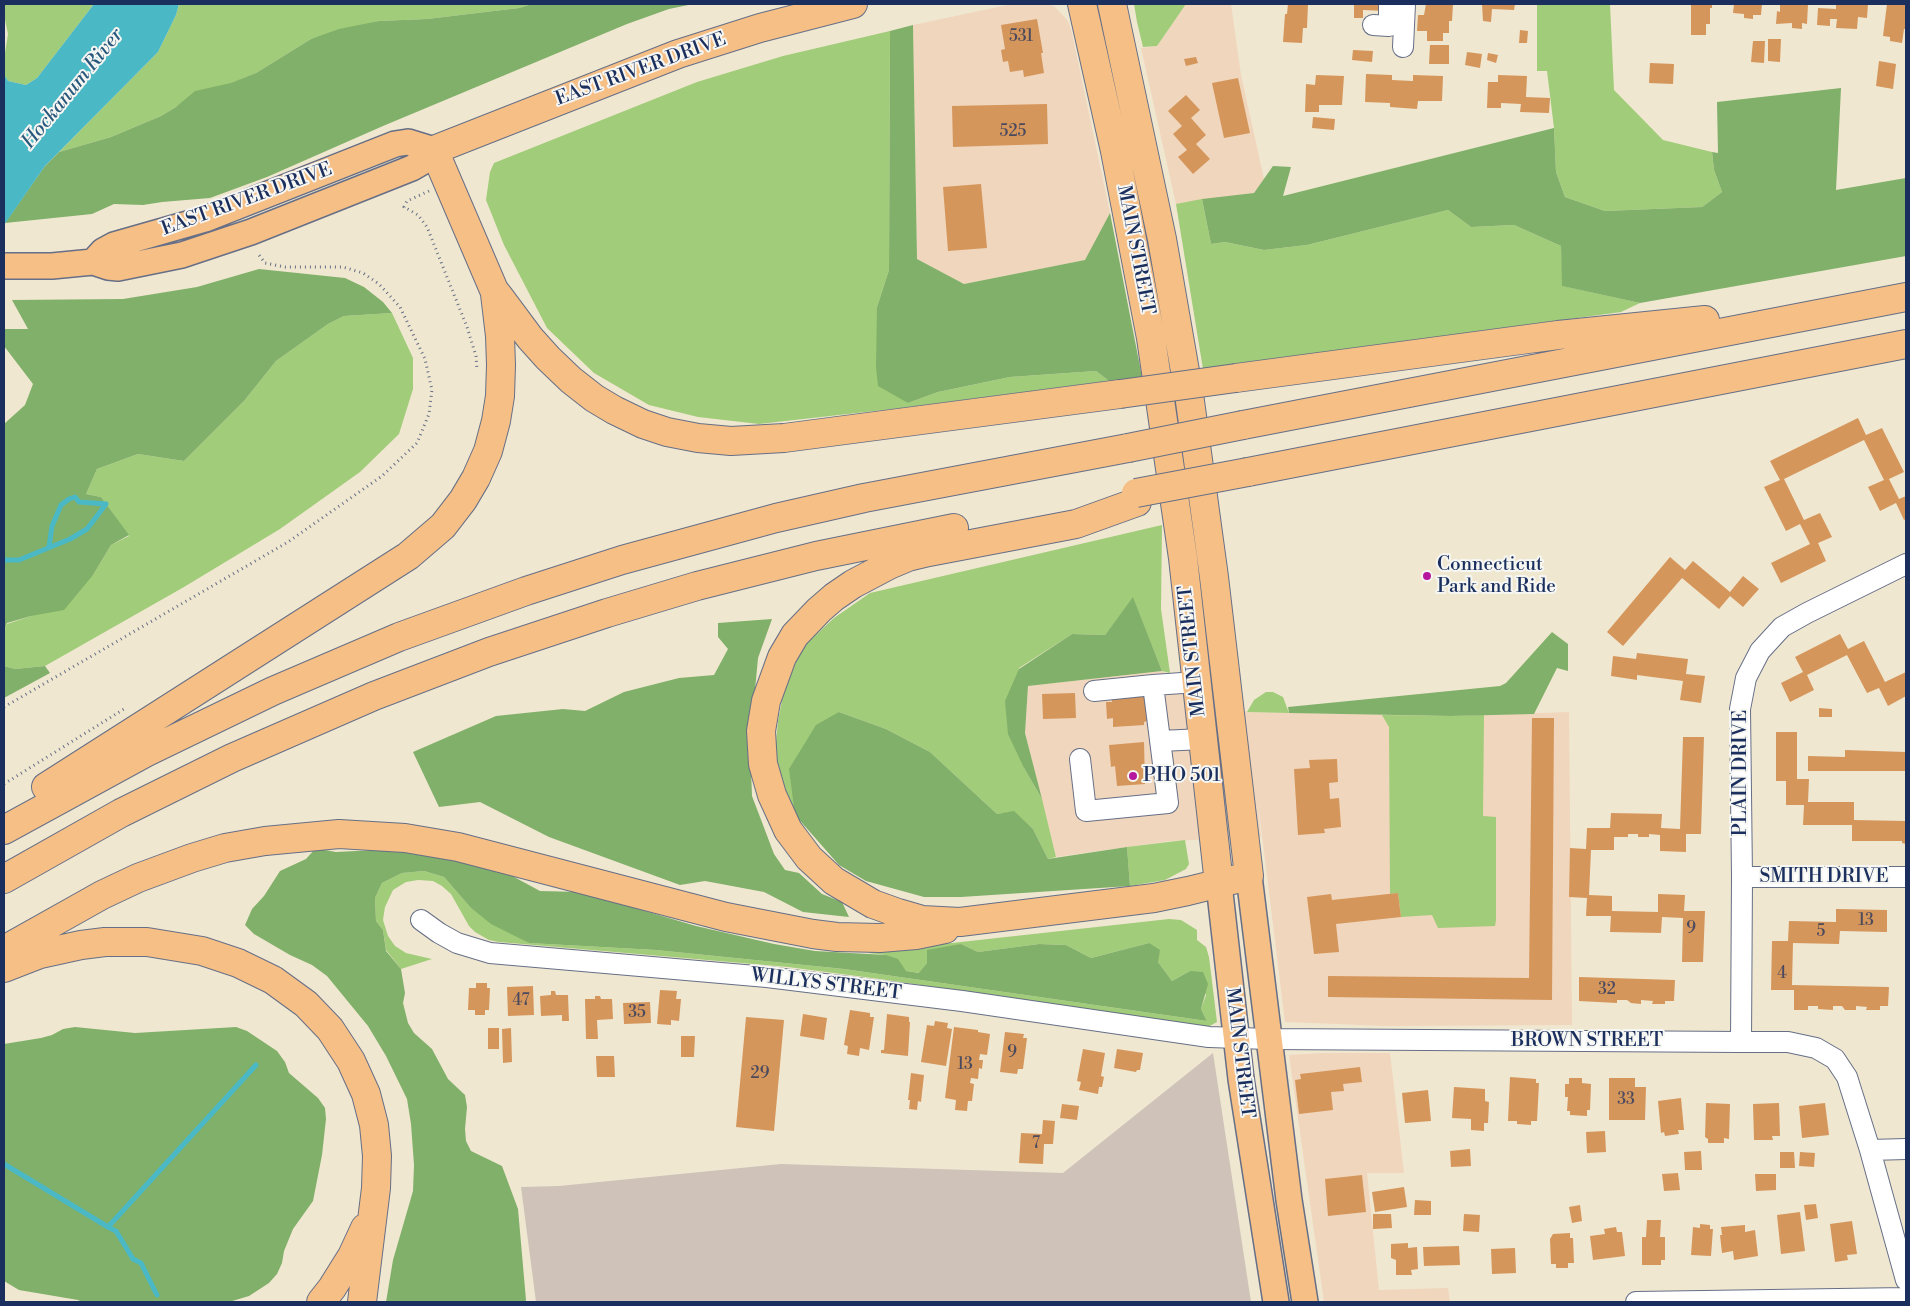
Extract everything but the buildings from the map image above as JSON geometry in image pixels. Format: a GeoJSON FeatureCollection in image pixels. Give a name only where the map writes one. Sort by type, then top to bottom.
{"type":"FeatureCollection","features":[{"type":"Feature","properties":{"kind":"highway","name":"EAST RIVER DRIVE"},"geometry":{"type":"LineString","coordinates":[[434,150],[678,54],[760,28],[853,4]]}},
{"type":"Feature","properties":{"kind":"highway","name":"MAIN STREET"},"geometry":{"type":"LineString","coordinates":[[1082,4],[1115,151],[1149,328],[1183,558],[1219,884]]}},
{"type":"Feature","properties":{"kind":"highway","name":"MAIN STREET"},"geometry":{"type":"LineString","coordinates":[[1112,4],[1146,161],[1176,318],[1200,470],[1250,876]]}},
{"type":"Feature","properties":{"kind":"highway"},"geometry":{"type":"LineString","coordinates":[[434,150],[494,290],[543,353],[571,380],[594,398],[614,410],[643,424],[672,433],[698,438],[731,440],[784,438],[1558,335],[1702,320],[1838,310]]}},
{"type":"Feature","properties":{"kind":"highway"},"geometry":{"type":"LineString","coordinates":[[4,814],[408,556],[443,526],[456,511],[476,478],[488,451],[496,421],[501,365],[500,336],[494,290]]}},
{"type":"Feature","properties":{"kind":"highway"},"geometry":{"type":"LineString","coordinates":[[4,830],[127,762],[273,691],[399,638],[526,591],[637,556],[776,518],[864,498],[1906,297]]}},
{"type":"Feature","properties":{"kind":"highway"},"geometry":{"type":"LineString","coordinates":[[4,879],[121,814],[261,745],[396,687],[540,634],[637,604],[786,563],[877,543],[1136,498],[1189,483],[1906,344]]}},
{"type":"Feature","properties":{"kind":"highway"},"geometry":{"type":"LineString","coordinates":[[1671,390],[1796,385],[1906,364]]}},
{"type":"Feature","properties":{"kind":"highway"},"geometry":{"type":"LineString","coordinates":[[1136,498],[1076,524],[908,557],[889,564],[853,584],[819,610],[795,635],[774,675],[763,719],[761,744],[763,764],[772,795],[778,812],[802,850],[834,881],[873,904],[922,920],[970,922],[1127,902],[1250,876]]}},
{"type":"Feature","properties":{"kind":"highway"},"geometry":{"type":"LineString","coordinates":[[1197,682],[1227,683]]}},
{"type":"Feature","properties":{"kind":"highway"},"geometry":{"type":"LineString","coordinates":[[4,950],[96,898],[169,866],[214,851],[243,844],[329,835],[374,835],[406,838],[458,847],[726,917],[813,934],[854,938],[897,937],[934,932],[970,922]]}},
{"type":"Feature","properties":{"kind":"highway"},"geometry":{"type":"LineString","coordinates":[[4,968],[40,954],[80,945],[105,942],[147,942],[202,951],[222,957],[256,971],[287,988],[306,1004],[330,1029],[351,1060],[371,1110],[376,1142],[376,1188],[362,1302]]}},
{"type":"Feature","properties":{"kind":"highway"},"geometry":{"type":"LineString","coordinates":[[321,1302],[337,1281],[352,1256],[372,1213]]}},
{"type":"Feature","properties":{"kind":"main road","name":"EAST RIVER DRIVE"},"geometry":{"type":"LineString","coordinates":[[4,266],[33,267],[84,263],[118,243],[205,219],[395,144],[408,142],[434,150]]}},
{"type":"Feature","properties":{"kind":"main road","name":"MAIN STREET"},"geometry":{"type":"LineString","coordinates":[[1250,876],[1290,1213],[1306,1302]]}},
{"type":"Feature","properties":{"kind":"main road","name":"MAIN STREET"},"geometry":{"type":"LineString","coordinates":[[1219,884],[1247,1122],[1276,1302]]}},
{"type":"Feature","properties":{"kind":"main road"},"geometry":{"type":"LineString","coordinates":[[1228,968],[1260,964]]}},
{"type":"Feature","properties":{"kind":"street"},"geometry":{"type":"LineString","coordinates":[[1374,25],[1389,26],[1389,4]]}},
{"type":"Feature","properties":{"kind":"street"},"geometry":{"type":"LineString","coordinates":[[1403,47],[1405,4]]}},
{"type":"Feature","properties":{"kind":"street","name":"PLAIN DRIVE"},"geometry":{"type":"LineString","coordinates":[[1741,1042],[1740,709],[1746,678],[1760,651],[1782,627],[1806,613],[1906,564]]}},
{"type":"Feature","properties":{"kind":"street"},"geometry":{"type":"LineString","coordinates":[[1094,691],[1197,682]]}},
{"type":"Feature","properties":{"kind":"street"},"geometry":{"type":"LineString","coordinates":[[1080,759],[1086,811],[1168,803],[1154,685]]}},
{"type":"Feature","properties":{"kind":"street"},"geometry":{"type":"LineString","coordinates":[[1160,741],[1203,739]]}},
{"type":"Feature","properties":{"kind":"street","name":"SMITH DRIVE"},"geometry":{"type":"LineString","coordinates":[[1742,877],[1906,877]]}},
{"type":"Feature","properties":{"kind":"street","name":"WILLYS STREET"},"geometry":{"type":"LineString","coordinates":[[421,920],[439,934],[457,943],[490,953],[767,977],[962,1001],[1199,1036],[1236,1038]]}},
{"type":"Feature","properties":{"kind":"street","name":"BROWN STREET"},"geometry":{"type":"LineString","coordinates":[[1236,1038],[1788,1042],[1816,1048],[1835,1059],[1847,1077],[1870,1150],[1906,1280]]}},
{"type":"Feature","properties":{"kind":"street"},"geometry":{"type":"LineString","coordinates":[[1870,1150],[1906,1149]]}},
{"type":"Feature","properties":{"kind":"street"},"geometry":{"type":"LineString","coordinates":[[1636,1302],[1906,1298]]}},
{"type":"Feature","properties":{"kind":"path"},"geometry":{"type":"LineString","coordinates":[[448,183],[407,201],[404,207],[418,215],[427,227],[468,327],[476,356],[477,375]]}},
{"type":"Feature","properties":{"kind":"path"},"geometry":{"type":"LineString","coordinates":[[4,707],[288,542],[382,476],[417,443],[429,414],[432,390],[425,359],[400,307],[379,284],[363,273],[344,267],[286,267],[265,263],[259,256]]}},
{"type":"Feature","properties":{"kind":"path"},"geometry":{"type":"LineString","coordinates":[[4,784],[130,705]]}},
{"type":"Feature","properties":{"kind":"shaded area"},"geometry":{"type":"Polygon","coordinates":[[[1012,4],[1048,4],[1055,7],[1068,21],[1110,213],[1086,260],[964,284],[917,259],[913,25],[1012,4]]]}},
{"type":"Feature","properties":{"kind":"shaded area"},"geometry":{"type":"Polygon","coordinates":[[[1186,4],[1231,4],[1241,75],[1264,179],[1254,193],[1176,204],[1141,48],[1157,46],[1186,4]]]}},
{"type":"Feature","properties":{"kind":"shaded area"},"geometry":{"type":"Polygon","coordinates":[[[1162,671],[1247,712],[1451,716],[1569,712],[1572,1025],[1387,1026],[1285,1022],[1258,803],[1261,837],[1171,841],[1056,857],[1025,733],[1028,686],[1162,671]]]}},
{"type":"Feature","properties":{"kind":"shaded area"},"geometry":{"type":"Polygon","coordinates":[[[1213,1053],[1251,1302],[536,1302],[521,1187],[559,1186],[781,1164],[1063,1173],[1213,1053]]]}},
{"type":"Feature","properties":{"kind":"shaded area"},"geometry":{"type":"Polygon","coordinates":[[[1390,1053],[1404,1173],[1367,1173],[1379,1290],[1448,1288],[1450,1302],[1324,1302],[1289,1055],[1390,1053]]]}},
{"type":"Feature","properties":{"kind":"green space"},"geometry":{"type":"Polygon","coordinates":[[[4,4],[94,4],[37,78],[26,85],[8,81],[5,76],[4,59],[8,34],[4,4]]]}},
{"type":"Feature","properties":{"kind":"green space"},"geometry":{"type":"Polygon","coordinates":[[[179,4],[532,4],[519,8],[427,19],[379,21],[311,39],[256,73],[176,107],[161,116],[111,137],[59,152],[158,52],[176,15],[179,4]]]}},
{"type":"Feature","properties":{"kind":"green space"},"geometry":{"type":"Polygon","coordinates":[[[532,4],[693,4],[669,9],[627,24],[383,126],[267,177],[210,198],[143,205],[114,204],[92,214],[5,223],[45,166],[59,152],[111,137],[161,116],[176,107],[195,91],[231,83],[256,73],[311,39],[339,29],[379,21],[427,19],[519,8],[532,4]]]}},
{"type":"Feature","properties":{"kind":"green space"},"geometry":{"type":"Polygon","coordinates":[[[1134,4],[1186,4],[1157,46],[1143,47],[1134,4]]]}},
{"type":"Feature","properties":{"kind":"green space"},"geometry":{"type":"Polygon","coordinates":[[[1537,4],[1610,4],[1614,90],[1663,140],[1712,152],[1714,170],[1722,192],[1702,207],[1605,211],[1565,197],[1556,172],[1554,128],[1547,71],[1537,71],[1537,4]]]}},
{"type":"Feature","properties":{"kind":"green space"},"geometry":{"type":"Polygon","coordinates":[[[913,25],[917,259],[964,284],[1085,260],[1110,213],[1142,377],[1109,381],[1096,371],[1010,377],[938,392],[908,403],[878,386],[876,367],[877,307],[889,270],[890,31],[913,25]]]}},
{"type":"Feature","properties":{"kind":"green space"},"geometry":{"type":"Polygon","coordinates":[[[890,31],[889,270],[877,307],[908,403],[938,392],[1010,377],[1096,371],[1109,381],[759,424],[698,417],[649,405],[594,373],[547,328],[504,245],[486,200],[490,172],[494,163],[697,82],[783,56],[890,31]]]}},
{"type":"Feature","properties":{"kind":"green space"},"geometry":{"type":"Polygon","coordinates":[[[1841,88],[1836,190],[1906,178],[1906,256],[1640,303],[1562,286],[1561,246],[1514,225],[1471,227],[1448,210],[1307,245],[1264,250],[1225,242],[1211,244],[1202,199],[1254,193],[1273,166],[1291,167],[1283,196],[1554,128],[1556,172],[1565,197],[1605,211],[1702,207],[1722,192],[1714,170],[1712,152],[1718,153],[1717,102],[1841,88]]]}},
{"type":"Feature","properties":{"kind":"green space"},"geometry":{"type":"Polygon","coordinates":[[[1202,199],[1211,244],[1225,242],[1264,250],[1307,245],[1448,210],[1471,227],[1514,225],[1561,246],[1563,286],[1640,303],[1621,312],[1203,369],[1176,204],[1202,199]]]}},
{"type":"Feature","properties":{"kind":"green space"},"geometry":{"type":"Polygon","coordinates":[[[259,269],[345,278],[364,287],[383,302],[392,313],[344,316],[328,324],[276,361],[244,401],[184,461],[138,454],[97,469],[86,494],[101,497],[129,535],[111,545],[93,575],[64,610],[7,623],[4,631],[4,424],[25,405],[33,384],[4,346],[4,329],[28,329],[12,300],[123,299],[197,287],[259,269]]]}},
{"type":"Feature","properties":{"kind":"green space"},"geometry":{"type":"Polygon","coordinates":[[[392,313],[413,358],[413,389],[399,434],[360,472],[280,529],[184,587],[45,666],[15,669],[4,666],[4,631],[7,624],[31,616],[93,575],[111,545],[129,536],[101,497],[86,494],[97,469],[138,454],[184,461],[244,401],[276,361],[328,324],[344,316],[392,313]]]}},
{"type":"Feature","properties":{"kind":"green space"},"geometry":{"type":"Polygon","coordinates":[[[1162,525],[1161,609],[1170,673],[1162,671],[1133,598],[1105,635],[1072,634],[1019,668],[1024,768],[1042,799],[1056,857],[1048,859],[1033,829],[1014,812],[997,814],[930,752],[886,729],[839,712],[795,815],[777,766],[775,753],[778,721],[785,685],[804,646],[834,618],[870,593],[1162,525]]]}},
{"type":"Feature","properties":{"kind":"green space"},"geometry":{"type":"Polygon","coordinates":[[[1133,597],[1162,671],[1028,686],[1025,733],[1042,799],[1024,768],[1008,734],[1005,701],[1019,669],[1072,634],[1105,635],[1133,597]]]}},
{"type":"Feature","properties":{"kind":"green space"},"geometry":{"type":"Polygon","coordinates":[[[772,619],[758,658],[750,744],[752,796],[774,854],[785,870],[799,873],[822,894],[842,902],[849,917],[803,912],[764,892],[705,881],[680,885],[549,837],[480,802],[439,807],[413,752],[496,716],[563,709],[585,711],[624,692],[679,678],[714,675],[728,649],[718,637],[718,623],[772,619]]]}},
{"type":"Feature","properties":{"kind":"green space"},"geometry":{"type":"Polygon","coordinates":[[[1552,632],[1568,644],[1568,671],[1557,668],[1534,714],[1451,716],[1289,713],[1288,707],[1500,686],[1506,683],[1552,632]]]}},
{"type":"Feature","properties":{"kind":"green space"},"geometry":{"type":"Polygon","coordinates":[[[4,666],[15,669],[45,666],[50,673],[4,698],[4,666]]]}},
{"type":"Feature","properties":{"kind":"green space"},"geometry":{"type":"Polygon","coordinates":[[[1266,692],[1273,692],[1283,697],[1289,713],[1247,712],[1254,700],[1266,692]]]}},
{"type":"Feature","properties":{"kind":"green space"},"geometry":{"type":"Polygon","coordinates":[[[839,712],[886,729],[930,752],[997,814],[1014,811],[1033,829],[1048,859],[1127,847],[1130,886],[961,897],[924,897],[866,881],[839,865],[795,815],[789,769],[816,725],[839,712]]]}},
{"type":"Feature","properties":{"kind":"green space"},"geometry":{"type":"Polygon","coordinates":[[[1382,715],[1484,715],[1483,816],[1496,817],[1495,926],[1438,928],[1432,915],[1401,917],[1398,893],[1390,894],[1389,727],[1382,715]]]}},
{"type":"Feature","properties":{"kind":"green space"},"geometry":{"type":"Polygon","coordinates":[[[1185,840],[1189,864],[1186,869],[1165,880],[1130,886],[1127,847],[1185,840]]]}},
{"type":"Feature","properties":{"kind":"green space"},"geometry":{"type":"Polygon","coordinates":[[[314,850],[336,852],[377,850],[421,853],[463,861],[503,871],[540,891],[580,892],[696,926],[774,944],[815,951],[886,955],[898,959],[906,971],[919,973],[927,963],[927,950],[961,944],[978,952],[1039,944],[1066,945],[1091,958],[1149,943],[1160,950],[1158,962],[1172,981],[1190,971],[1203,972],[1208,984],[1201,1009],[1207,1021],[844,969],[656,950],[529,943],[491,924],[470,907],[444,877],[424,871],[402,873],[382,883],[375,898],[376,921],[383,930],[386,951],[401,969],[405,993],[403,1003],[408,1023],[414,1033],[432,1049],[448,1079],[465,1095],[467,1107],[466,1141],[471,1151],[502,1166],[518,1209],[526,1300],[525,1302],[386,1302],[393,1260],[413,1191],[414,1165],[407,1099],[386,1056],[368,1026],[327,976],[312,965],[290,955],[254,934],[245,925],[252,909],[264,896],[280,871],[306,859],[314,850]]]}},
{"type":"Feature","properties":{"kind":"green space"},"geometry":{"type":"Polygon","coordinates":[[[424,871],[444,877],[470,907],[529,943],[656,950],[844,969],[1207,1021],[1201,1009],[1206,995],[1190,971],[1172,981],[1158,962],[1149,943],[1091,958],[1066,945],[1039,944],[978,952],[961,944],[927,963],[920,973],[906,971],[886,955],[868,953],[868,946],[908,947],[1169,919],[1181,920],[1197,930],[1197,940],[1206,947],[1209,957],[1217,1022],[1206,1028],[788,967],[499,942],[489,940],[475,932],[469,926],[451,894],[442,886],[433,881],[418,880],[406,882],[393,890],[385,907],[383,920],[388,936],[395,946],[406,953],[432,959],[401,969],[386,950],[383,930],[376,921],[375,898],[382,883],[402,873],[424,871]]]}},
{"type":"Feature","properties":{"kind":"green space"},"geometry":{"type":"Polygon","coordinates":[[[75,1027],[135,1033],[236,1027],[247,1031],[277,1051],[285,1062],[289,1073],[318,1098],[325,1108],[326,1119],[322,1155],[313,1201],[293,1229],[284,1251],[282,1263],[277,1274],[269,1283],[249,1296],[229,1302],[82,1302],[19,1290],[4,1281],[4,1044],[41,1038],[63,1029],[75,1027]]]}},
{"type":"Feature","properties":{"kind":"water","name":"Hockanum River"},"geometry":{"type":"Polygon","coordinates":[[[94,4],[179,4],[176,15],[158,52],[45,166],[4,225],[4,71],[8,81],[26,85],[37,78],[94,4]]]}},
{"type":"Feature","properties":{"kind":"waterway"},"geometry":{"type":"LineString","coordinates":[[49,547],[52,526],[61,505],[75,497],[79,502],[106,504]]}},
{"type":"Feature","properties":{"kind":"waterway"},"geometry":{"type":"LineString","coordinates":[[4,560],[19,560],[70,539],[87,529],[106,504]]}},
{"type":"Feature","properties":{"kind":"waterway"},"geometry":{"type":"LineString","coordinates":[[4,1164],[108,1227],[256,1065]]}},
{"type":"Feature","properties":{"kind":"waterway"},"geometry":{"type":"LineString","coordinates":[[108,1227],[116,1231],[133,1259],[141,1263],[157,1295]]}},
{"type":"Feature","properties":{"kind":"place","name":"Connecticut Park and Ride"},"geometry":{"type":"Point","coordinates":[1427,576]}},
{"type":"Feature","properties":{"kind":"place","name":"PHO 501"},"geometry":{"type":"Point","coordinates":[1133,776]}}]}
